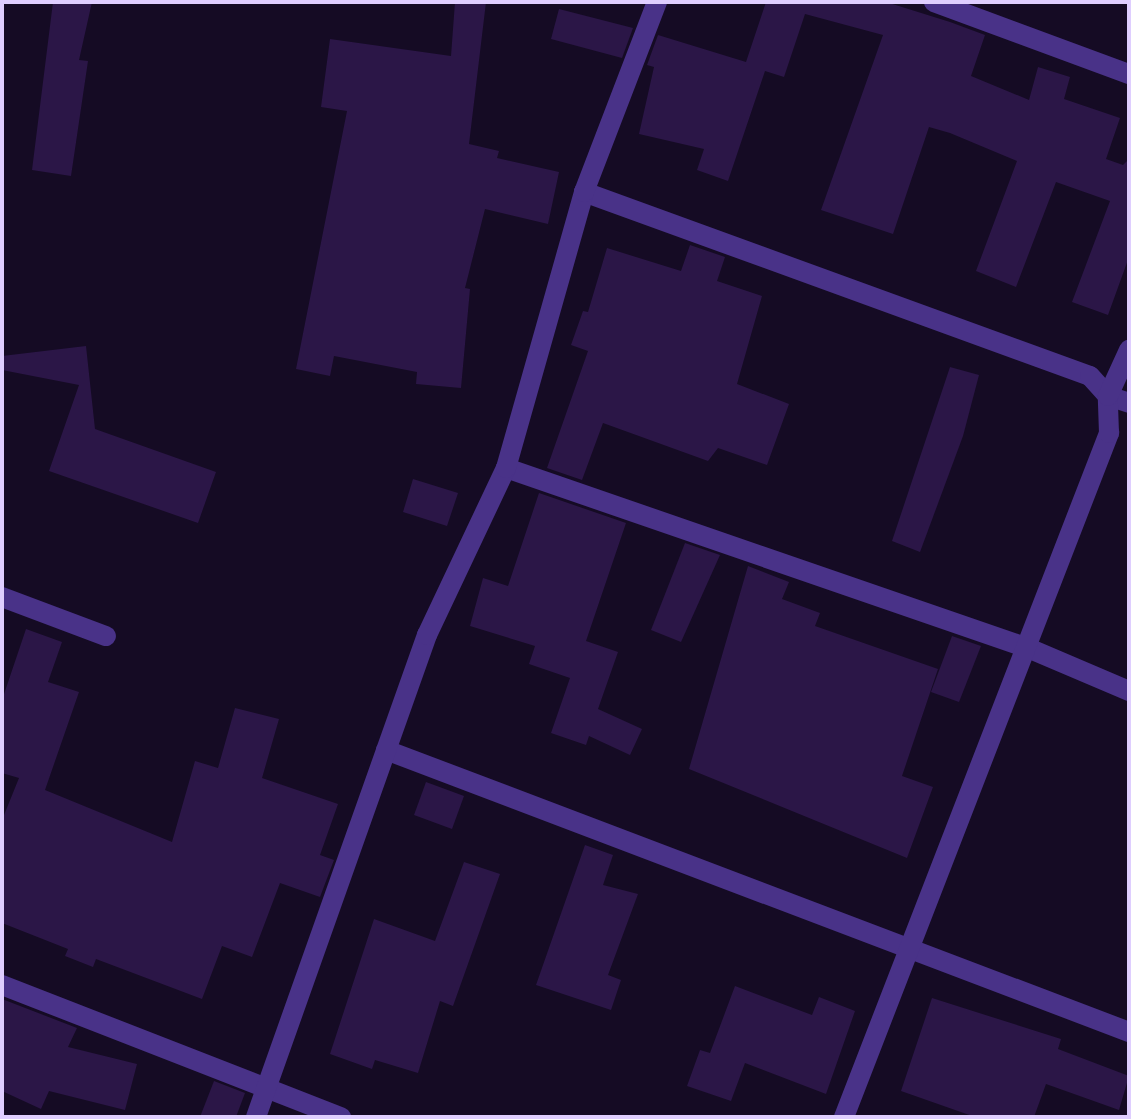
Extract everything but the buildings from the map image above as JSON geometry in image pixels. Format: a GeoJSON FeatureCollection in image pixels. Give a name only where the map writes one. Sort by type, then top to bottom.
{"type":"FeatureCollection","features":[{"type":"Feature","properties":{"kind":"street"},"geometry":{"type":"LineString","coordinates":[[256,1117],[427,635],[506,468],[584,192],[657,2]]}},
{"type":"Feature","properties":{"kind":"street"},"geometry":{"type":"LineString","coordinates":[[934,2],[1129,74]]}},
{"type":"Feature","properties":{"kind":"street"},"geometry":{"type":"LineString","coordinates":[[584,192],[1090,376],[1108,396],[1129,403]]}},
{"type":"Feature","properties":{"kind":"street"},"geometry":{"type":"LineString","coordinates":[[844,1117],[913,950],[1109,433],[1108,396],[1129,350]]}},
{"type":"Feature","properties":{"kind":"street"},"geometry":{"type":"LineString","coordinates":[[506,468],[1028,648],[1129,691]]}},
{"type":"Feature","properties":{"kind":"street"},"geometry":{"type":"LineString","coordinates":[[2,597],[106,636]]}},
{"type":"Feature","properties":{"kind":"street"},"geometry":{"type":"LineString","coordinates":[[386,750],[1129,1032]]}},
{"type":"Feature","properties":{"kind":"street"},"geometry":{"type":"LineString","coordinates":[[2,985],[341,1117]]}}]}
